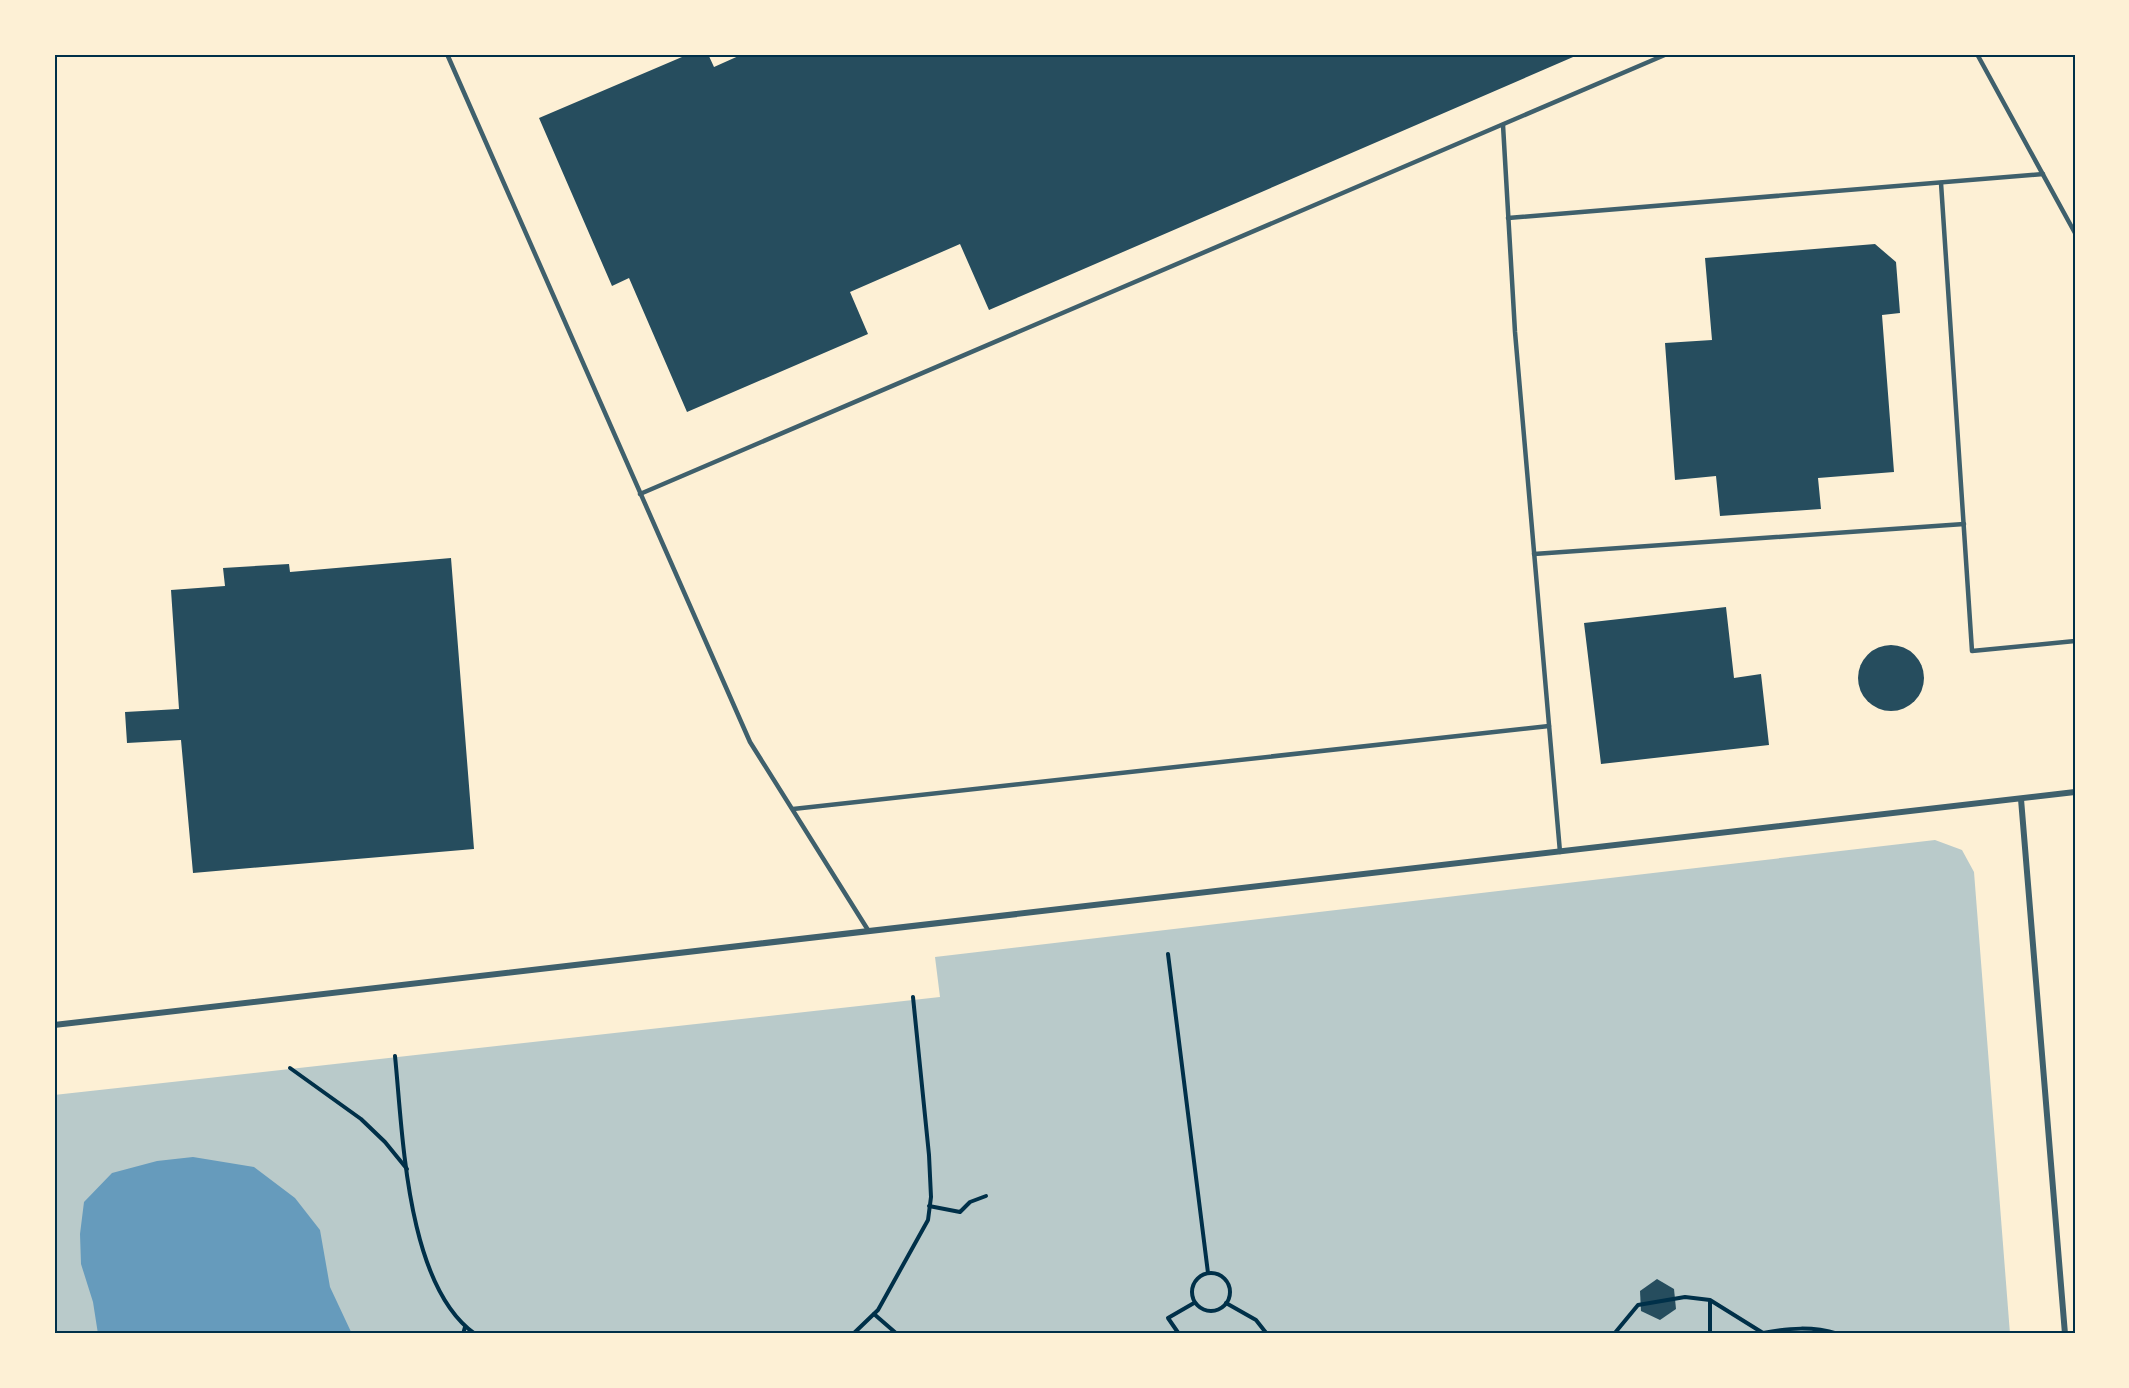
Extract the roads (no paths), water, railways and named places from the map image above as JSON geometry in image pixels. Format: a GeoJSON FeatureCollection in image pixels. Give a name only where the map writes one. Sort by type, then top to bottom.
{"type":"FeatureCollection","features":[{"type":"Feature","properties":{"kind":"street"},"geometry":{"type":"LineString","coordinates":[[54,1025],[2075,792]]}},
{"type":"Feature","properties":{"kind":"street"},"geometry":{"type":"LineString","coordinates":[[2021,799],[2065,1334]]}},
{"type":"Feature","properties":{"kind":"lane"},"geometry":{"type":"LineString","coordinates":[[447,54],[750,742],[868,930]]}},
{"type":"Feature","properties":{"kind":"lane"},"geometry":{"type":"LineString","coordinates":[[1651,54],[1651,60]]}},
{"type":"Feature","properties":{"kind":"lane"},"geometry":{"type":"LineString","coordinates":[[640,494],[1667,54]]}},
{"type":"Feature","properties":{"kind":"lane"},"geometry":{"type":"LineString","coordinates":[[1977,54],[2075,233]]}},
{"type":"Feature","properties":{"kind":"lane"},"geometry":{"type":"LineString","coordinates":[[1503,125],[1534,554],[1560,853]]}},
{"type":"Feature","properties":{"kind":"lane"},"geometry":{"type":"LineString","coordinates":[[1508,218],[2043,174]]}},
{"type":"Feature","properties":{"kind":"lane"},"geometry":{"type":"LineString","coordinates":[[1941,183],[1972,651],[2075,641]]}},
{"type":"Feature","properties":{"kind":"lane"},"geometry":{"type":"LineString","coordinates":[[1534,554],[1964,524]]}},
{"type":"Feature","properties":{"kind":"lane"},"geometry":{"type":"LineString","coordinates":[[793,809],[1549,726]]}},
{"type":"Feature","properties":{"kind":"water"},"geometry":{"type":"Polygon","coordinates":[[[193,1157],[254,1167],[295,1198],[320,1230],[330,1287],[352,1334],[98,1334],[93,1302],[81,1264],[80,1234],[84,1202],[112,1173],[157,1161],[193,1157]]]}}]}
